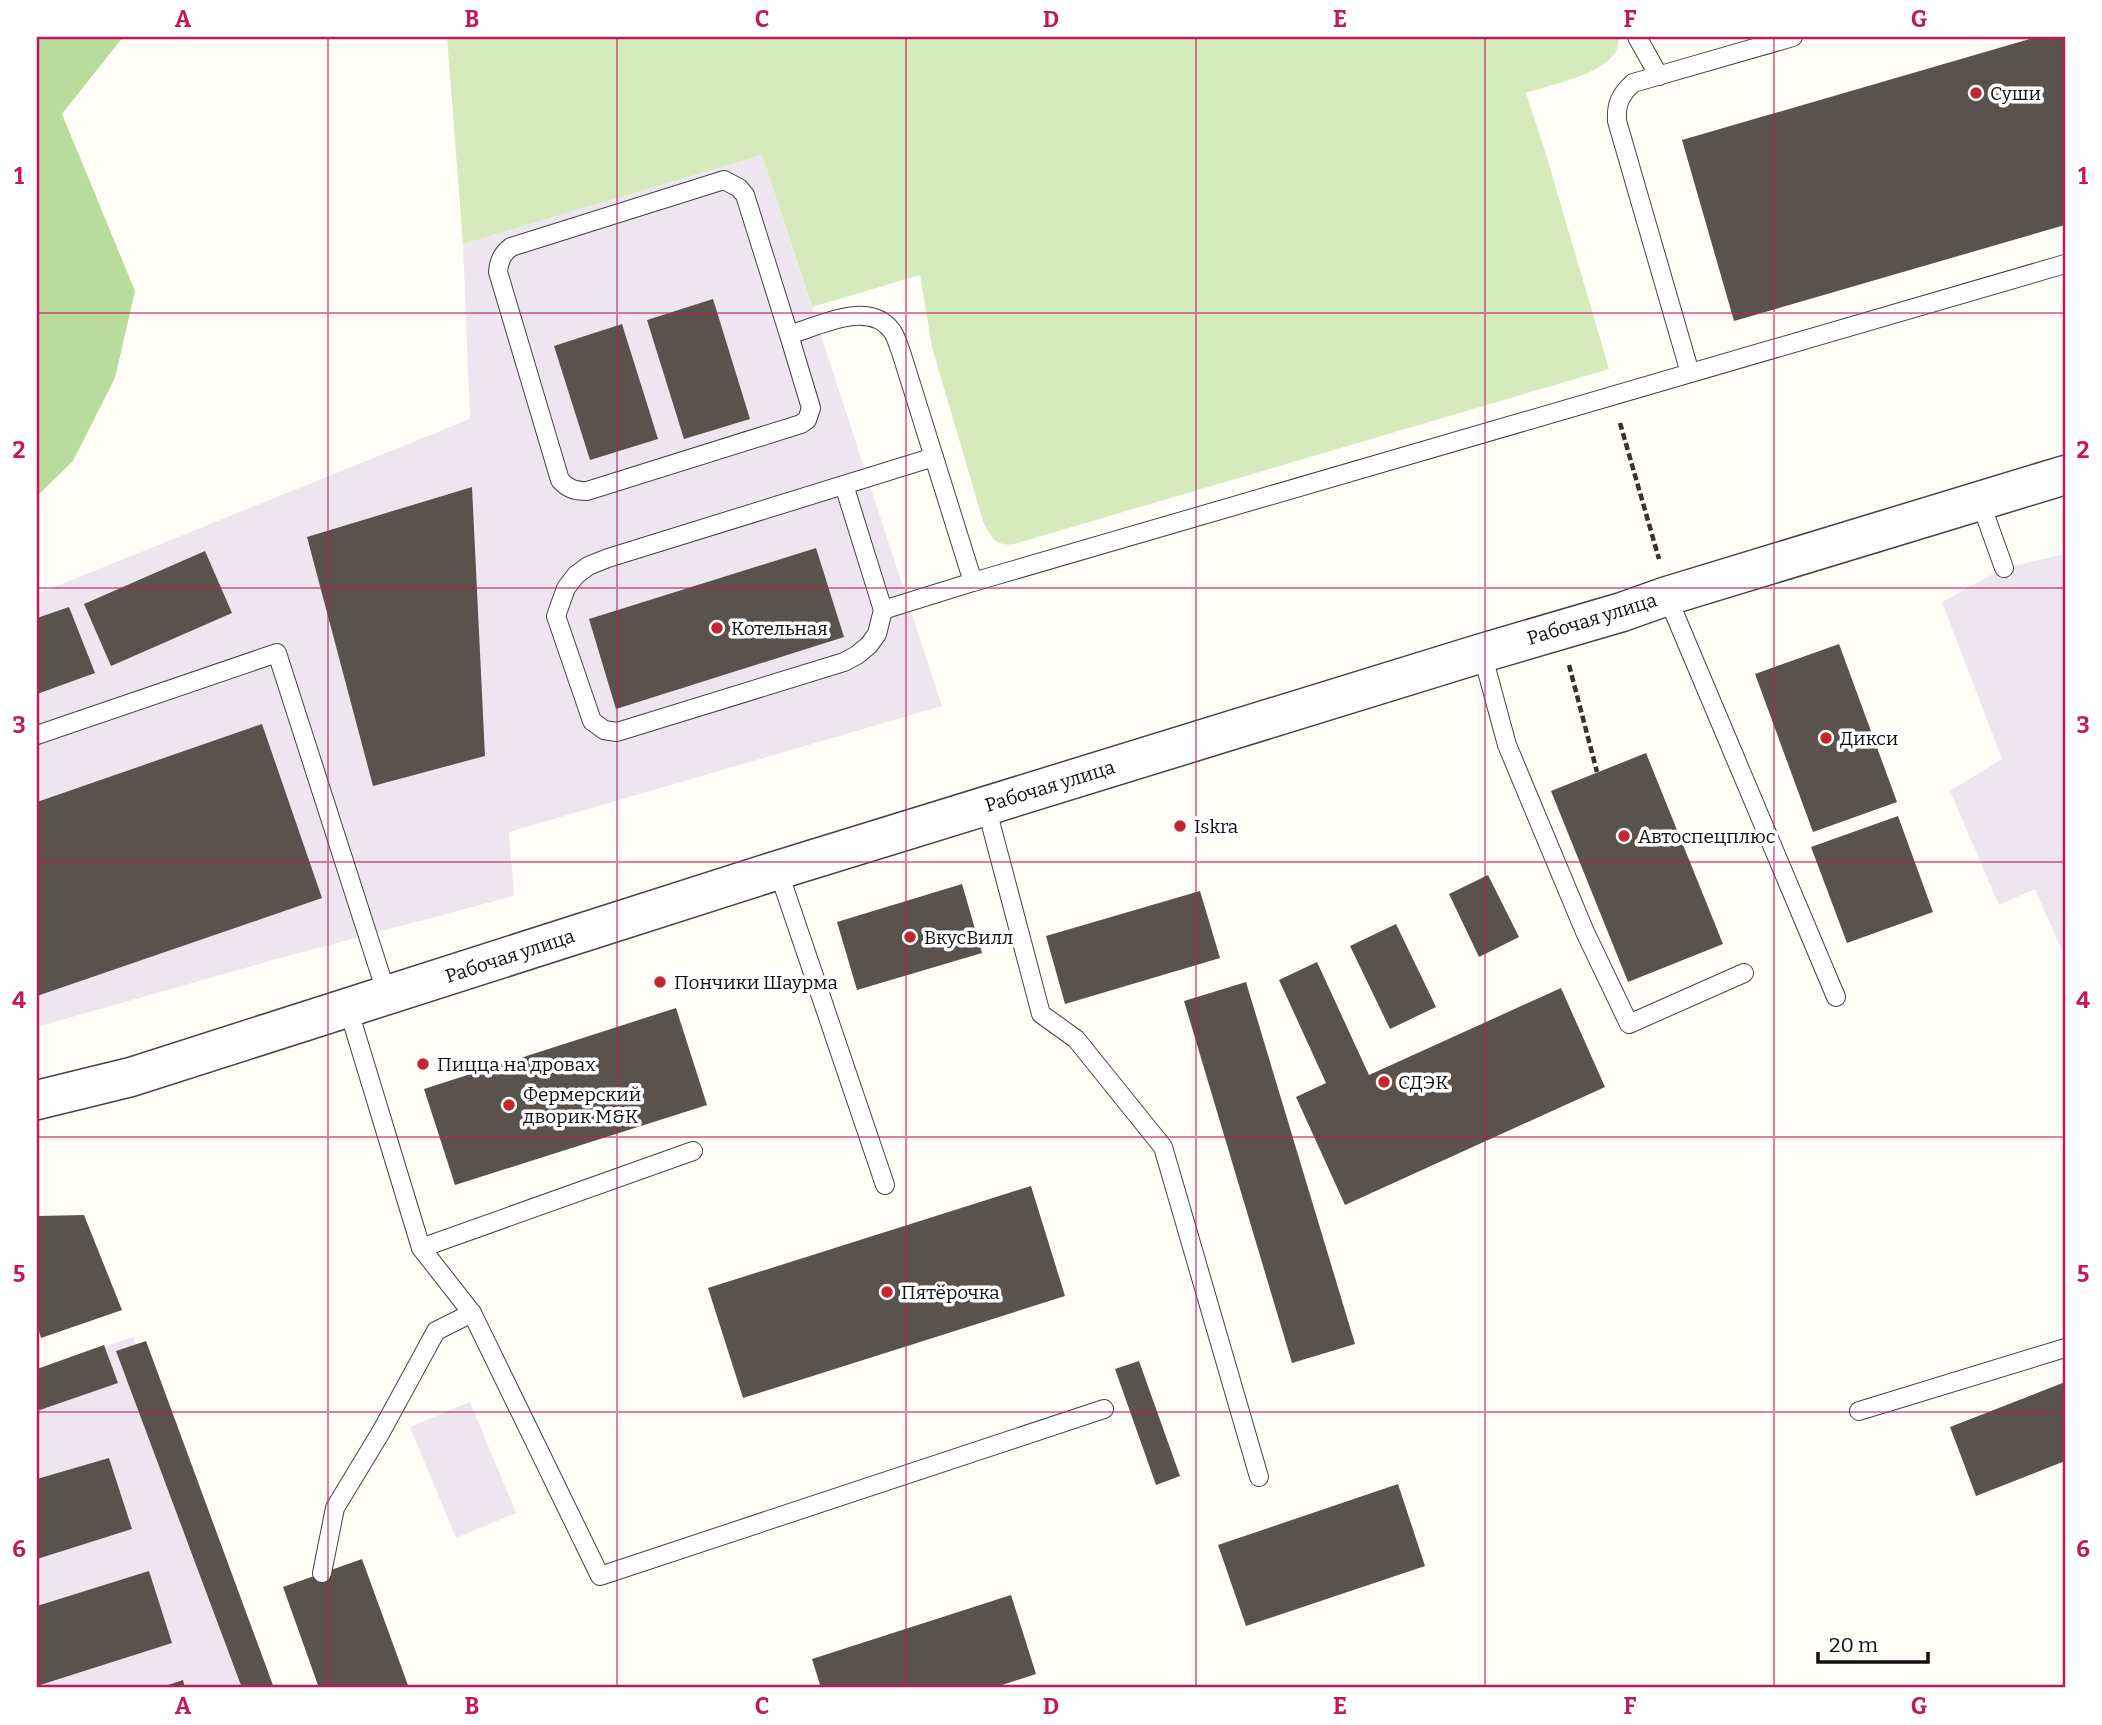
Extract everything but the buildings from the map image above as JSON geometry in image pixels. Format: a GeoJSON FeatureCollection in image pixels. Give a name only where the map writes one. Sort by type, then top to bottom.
{"type":"FeatureCollection","features":[{"type":"Feature","properties":{"kind":"street","name":"Рабочая улица"},"geometry":{"type":"LineString","coordinates":[[37,1100],[131,1077],[778,870],[1622,612],[1664,581],[1980,501],[2065,475]]}},
{"type":"Feature","properties":{"kind":"lane"},"geometry":{"type":"LineString","coordinates":[[1637,37],[1659,76]]}},
{"type":"Feature","properties":{"kind":"lane"},"geometry":{"type":"LineString","coordinates":[[1690,373],[1617,121],[1620,97],[1633,83],[1793,37]]}},
{"type":"Feature","properties":{"kind":"lane"},"geometry":{"type":"LineString","coordinates":[[724,180],[733,183],[745,195],[789,335],[811,408],[807,420],[587,491],[572,489],[560,480],[501,284],[498,263],[511,247],[724,180]]}},
{"type":"Feature","properties":{"kind":"lane"},"geometry":{"type":"LineString","coordinates":[[883,610],[2065,264]]}},
{"type":"Feature","properties":{"kind":"lane"},"geometry":{"type":"LineString","coordinates":[[789,335],[856,314],[883,322],[892,331],[901,352],[972,582]]}},
{"type":"Feature","properties":{"kind":"lane"},"geometry":{"type":"LineString","coordinates":[[844,485],[883,610],[877,634],[869,645],[844,662],[617,732],[604,730],[592,721],[556,616],[566,588],[576,575],[588,566],[844,485],[934,457]]}},
{"type":"Feature","properties":{"kind":"lane"},"geometry":{"type":"LineString","coordinates":[[1980,501],[2004,568]]}},
{"type":"Feature","properties":{"kind":"lane"},"geometry":{"type":"LineString","coordinates":[[1664,581],[1836,997]]}},
{"type":"Feature","properties":{"kind":"lane"},"geometry":{"type":"LineString","coordinates":[[37,735],[277,653],[387,995]]}},
{"type":"Feature","properties":{"kind":"lane"},"geometry":{"type":"LineString","coordinates":[[1482,653],[1507,745],[1585,932],[1629,1024],[1744,973]]}},
{"type":"Feature","properties":{"kind":"lane"},"geometry":{"type":"LineString","coordinates":[[986,806],[1041,1014],[1076,1039],[1163,1147],[1259,1477]]}},
{"type":"Feature","properties":{"kind":"lane"},"geometry":{"type":"LineString","coordinates":[[778,870],[885,1185]]}},
{"type":"Feature","properties":{"kind":"lane"},"geometry":{"type":"LineString","coordinates":[[348,1008],[421,1248],[472,1313],[600,1576],[1104,1409]]}},
{"type":"Feature","properties":{"kind":"lane"},"geometry":{"type":"LineString","coordinates":[[421,1248],[693,1151]]}},
{"type":"Feature","properties":{"kind":"lane"},"geometry":{"type":"LineString","coordinates":[[322,1573],[335,1508],[381,1432],[436,1331],[472,1313]]}},
{"type":"Feature","properties":{"kind":"lane"},"geometry":{"type":"LineString","coordinates":[[1859,1411],[2065,1349]]}},
{"type":"Feature","properties":{"kind":"path"},"geometry":{"type":"LineString","coordinates":[[1612,396],[1664,581]]}},
{"type":"Feature","properties":{"kind":"path"},"geometry":{"type":"LineString","coordinates":[[1567,658],[1597,772]]}},
{"type":"Feature","properties":{"kind":"shaded area"},"geometry":{"type":"Polygon","coordinates":[[[762,155],[942,706],[509,832],[514,896],[280,958],[37,1027],[37,594],[470,419],[463,244],[762,155]]]}},
{"type":"Feature","properties":{"kind":"shaded area"},"geometry":{"type":"Polygon","coordinates":[[[2065,554],[2065,957],[2035,889],[1999,905],[1950,791],[2002,759],[1942,602],[2004,568],[2065,554]]]}},
{"type":"Feature","properties":{"kind":"shaded area"},"geometry":{"type":"Polygon","coordinates":[[[133,1337],[263,1688],[37,1688],[37,1370],[133,1337]]]}},
{"type":"Feature","properties":{"kind":"shaded area"},"geometry":{"type":"Polygon","coordinates":[[[470,1402],[516,1513],[456,1538],[410,1427],[470,1402]]]}},
{"type":"Feature","properties":{"kind":"green space"},"geometry":{"type":"Polygon","coordinates":[[[37,37],[123,37],[62,114],[135,291],[115,378],[73,461],[37,496],[37,37]]]}},
{"type":"Feature","properties":{"kind":"green space"},"geometry":{"type":"Polygon","coordinates":[[[447,37],[1618,37],[1617,49],[1610,59],[1598,68],[1567,81],[1526,93],[1609,369],[1021,542],[1002,544],[993,538],[983,521],[932,347],[920,275],[812,307],[762,155],[463,244],[447,37]]]}},
{"type":"Feature","properties":{"kind":"place","name":"Суши"},"geometry":{"type":"Point","coordinates":[1976,93]}},
{"type":"Feature","properties":{"kind":"place","name":"Котельная"},"geometry":{"type":"Point","coordinates":[717,628]}},
{"type":"Feature","properties":{"kind":"place","name":"Дикси"},"geometry":{"type":"Point","coordinates":[1826,738]}},
{"type":"Feature","properties":{"kind":"place","name":"Iskra"},"geometry":{"type":"Point","coordinates":[1180,826]}},
{"type":"Feature","properties":{"kind":"place","name":"Автоспецплюс"},"geometry":{"type":"Point","coordinates":[1624,836]}},
{"type":"Feature","properties":{"kind":"place","name":"ВкусВилл"},"geometry":{"type":"Point","coordinates":[910,937]}},
{"type":"Feature","properties":{"kind":"place","name":"Пончики Шаурма"},"geometry":{"type":"Point","coordinates":[660,982]}},
{"type":"Feature","properties":{"kind":"place","name":"Пицца на дровах"},"geometry":{"type":"Point","coordinates":[423,1064]}},
{"type":"Feature","properties":{"kind":"place","name":"СДЭК"},"geometry":{"type":"Point","coordinates":[1384,1082]}},
{"type":"Feature","properties":{"kind":"place","name":"Фермерский дворик М&K"},"geometry":{"type":"Point","coordinates":[509,1105]}},
{"type":"Feature","properties":{"kind":"place","name":"Пятёрочка"},"geometry":{"type":"Point","coordinates":[887,1292]}}]}
